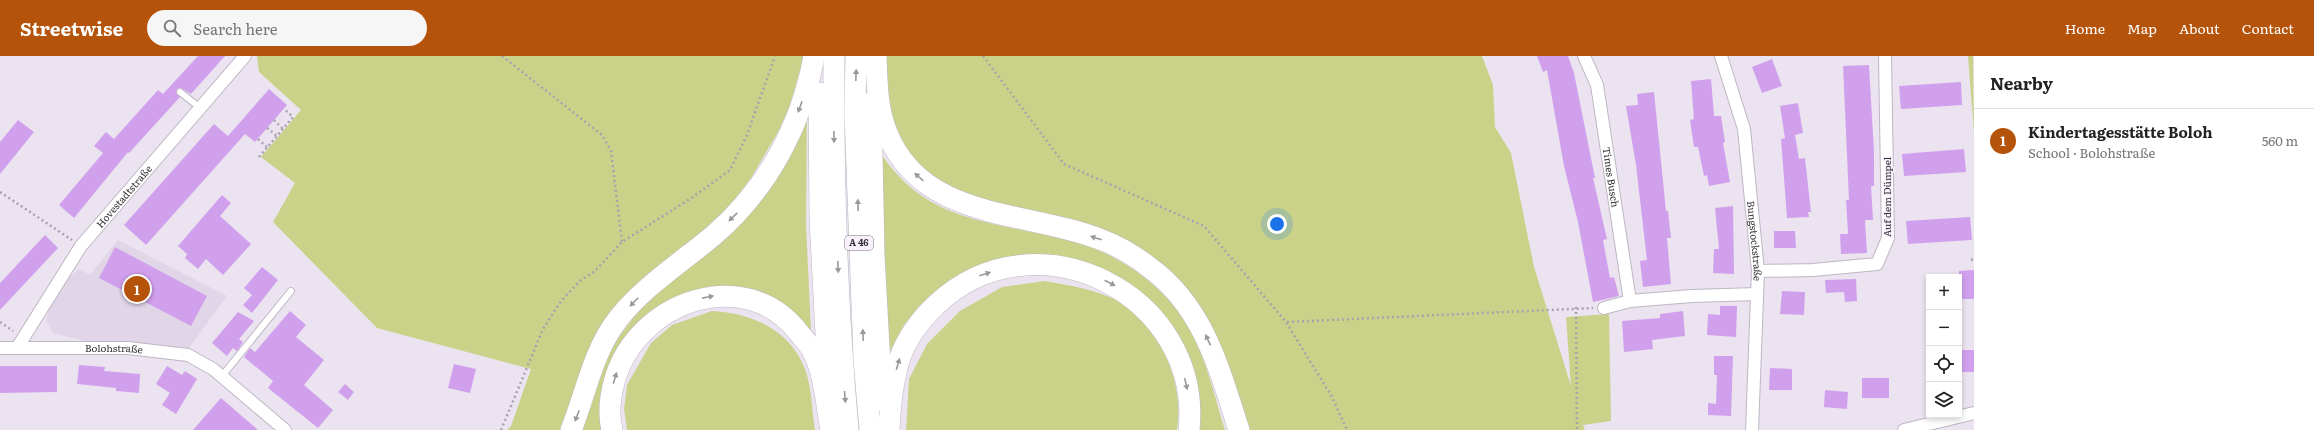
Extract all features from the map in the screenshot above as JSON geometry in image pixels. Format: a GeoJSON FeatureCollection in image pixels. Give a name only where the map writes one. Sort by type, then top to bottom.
{"type":"FeatureCollection","features":[{"type":"Feature","properties":{"kind":"highway"},"geometry":{"type":"LineString","coordinates":[[571,430],[601,347],[618,320],[636,299],[715,234],[738,212],[778,156],[792,128],[803,100],[814,56]]}},
{"type":"Feature","properties":{"kind":"highway"},"geometry":{"type":"LineString","coordinates":[[819,56],[820,218],[831,430]]}},
{"type":"Feature","properties":{"kind":"highway","name":"A 46"},"geometry":{"type":"LineString","coordinates":[[834,56],[836,224],[841,352],[848,430]]}},
{"type":"Feature","properties":{"kind":"highway","name":"A 46"},"geometry":{"type":"LineString","coordinates":[[856,56],[854,112],[864,359],[870,430]]}},
{"type":"Feature","properties":{"kind":"highway"},"geometry":{"type":"LineString","coordinates":[[872,56],[870,128],[874,255],[884,430]]}},
{"type":"Feature","properties":{"kind":"highway"},"geometry":{"type":"LineString","coordinates":[[876,56],[880,113],[887,134],[909,168],[924,181],[952,199],[983,211],[1067,229],[1102,240],[1126,251],[1150,267],[1174,290],[1192,313],[1207,337],[1219,366],[1239,430]]}},
{"type":"Feature","properties":{"kind":"highway"},"geometry":{"type":"LineString","coordinates":[[889,430],[892,390],[899,360],[911,335],[927,313],[951,290],[977,277],[1007,267],[1033,264],[1063,266],[1092,274],[1116,286],[1138,303],[1154,319],[1178,356],[1187,384],[1190,406],[1189,430]]}},
{"type":"Feature","properties":{"kind":"highway"},"geometry":{"type":"LineString","coordinates":[[612,430],[610,420],[611,394],[618,369],[629,346],[645,328],[675,308],[695,300],[720,295],[745,299],[773,309],[793,325],[812,350],[819,369],[831,430]]}},
{"type":"Feature","properties":{"kind":"street","name":"Hovestadtstraße"},"geometry":{"type":"LineString","coordinates":[[20,343],[81,246],[199,107],[245,56]]}},
{"type":"Feature","properties":{"kind":"street","name":"Times Busch"},"geometry":{"type":"LineString","coordinates":[[1584,56],[1597,85],[1630,301]]}},
{"type":"Feature","properties":{"kind":"street","name":"Bungstockstraße"},"geometry":{"type":"LineString","coordinates":[[1721,56],[1744,129],[1758,271],[1752,430]]}},
{"type":"Feature","properties":{"kind":"street","name":"Auf dem Dümpel"},"geometry":{"type":"LineString","coordinates":[[1758,271],[1794,272],[1859,268],[1877,264],[1888,238],[1885,56]]}},
{"type":"Feature","properties":{"kind":"street"},"geometry":{"type":"LineString","coordinates":[[1604,308],[1630,301],[1757,294]]}},
{"type":"Feature","properties":{"kind":"street","name":"Bolohstraße"},"geometry":{"type":"LineString","coordinates":[[0,348],[20,343],[128,348],[188,355],[222,376],[286,430]]}},
{"type":"Feature","properties":{"kind":"street"},"geometry":{"type":"LineString","coordinates":[[1904,430],[1974,413]]}},
{"type":"Feature","properties":{"kind":"lane"},"geometry":{"type":"LineString","coordinates":[[180,92],[199,107]]}},
{"type":"Feature","properties":{"kind":"lane"},"geometry":{"type":"LineString","coordinates":[[222,376],[291,291]]}},
{"type":"Feature","properties":{"kind":"path"},"geometry":{"type":"LineString","coordinates":[[502,56],[602,134],[611,151],[622,242]]}},
{"type":"Feature","properties":{"kind":"path"},"geometry":{"type":"LineString","coordinates":[[500,430],[543,329],[561,301],[581,280],[594,272],[622,242],[694,197],[730,170],[747,135],[776,56]]}},
{"type":"Feature","properties":{"kind":"path"},"geometry":{"type":"LineString","coordinates":[[983,56],[1064,164],[1204,226],[1286,322],[1332,397],[1346,430]]}},
{"type":"Feature","properties":{"kind":"path"},"geometry":{"type":"LineString","coordinates":[[259,157],[293,117],[284,109]]}},
{"type":"Feature","properties":{"kind":"path"},"geometry":{"type":"LineString","coordinates":[[274,120],[283,129]]}},
{"type":"Feature","properties":{"kind":"path"},"geometry":{"type":"LineString","coordinates":[[267,128],[277,136]]}},
{"type":"Feature","properties":{"kind":"path"},"geometry":{"type":"LineString","coordinates":[[258,139],[267,147]]}},
{"type":"Feature","properties":{"kind":"path"},"geometry":{"type":"LineString","coordinates":[[0,192],[81,246]]}},
{"type":"Feature","properties":{"kind":"path"},"geometry":{"type":"LineString","coordinates":[[1286,322],[1576,307],[1604,308]]}},
{"type":"Feature","properties":{"kind":"path"},"geometry":{"type":"LineString","coordinates":[[1576,307],[1577,430]]}},
{"type":"Feature","properties":{"kind":"path"},"geometry":{"type":"LineString","coordinates":[[0,322],[20,343]]}},
{"type":"Feature","properties":{"kind":"shaded area"},"geometry":{"type":"Polygon","coordinates":[[[118,240],[227,296],[189,348],[89,342],[53,333],[46,320],[52,301],[64,283],[79,269],[90,275],[118,240]]]}},
{"type":"Feature","properties":{"kind":"green space"},"geometry":{"type":"Polygon","coordinates":[[[257,56],[804,56],[790,105],[778,132],[751,178],[731,204],[691,244],[638,285],[560,430],[507,430],[511,426],[531,369],[377,328],[273,222],[295,183],[261,157],[301,110],[259,72],[257,56]]]}},
{"type":"Feature","properties":{"kind":"green space"},"geometry":{"type":"Polygon","coordinates":[[[884,56],[1482,56],[1493,85],[1495,127],[1511,153],[1534,267],[1571,386],[1566,317],[1609,314],[1611,421],[1583,425],[1585,430],[1248,430],[1175,278],[980,202],[956,191],[934,178],[921,167],[910,154],[895,123],[887,90],[884,56]]]}},
{"type":"Feature","properties":{"kind":"green space"},"geometry":{"type":"Polygon","coordinates":[[[1968,56],[1973,56],[1974,133],[1968,56]]]}},
{"type":"Feature","properties":{"kind":"green space"},"geometry":{"type":"Polygon","coordinates":[[[807,111],[806,225],[811,331],[758,296],[635,326],[616,350],[608,366],[602,388],[603,430],[580,430],[605,358],[616,341],[639,310],[679,274],[807,111]]]}},
{"type":"Feature","properties":{"kind":"green space"},"geometry":{"type":"Polygon","coordinates":[[[879,150],[900,177],[923,197],[949,210],[976,220],[1065,240],[1095,249],[1118,260],[1150,282],[1177,310],[1194,338],[1201,353],[1225,430],[1197,430],[1199,417],[1196,392],[1106,272],[1081,262],[1052,256],[1017,258],[987,263],[939,288],[919,306],[904,325],[886,359],[879,150]]]}},
{"type":"Feature","properties":{"kind":"green space"},"geometry":{"type":"Polygon","coordinates":[[[1045,281],[1078,287],[1099,293],[1119,301],[1135,312],[1161,346],[1172,373],[1178,401],[1177,430],[906,430],[909,379],[927,344],[960,311],[1002,287],[1045,281]]]}},
{"type":"Feature","properties":{"kind":"green space"},"geometry":{"type":"Polygon","coordinates":[[[712,311],[756,320],[781,335],[791,345],[800,358],[808,379],[815,430],[627,430],[624,409],[627,385],[651,343],[672,325],[712,311]]]}},
{"type":"Feature","properties":{"kind":"building"},"geometry":{"type":"Polygon","coordinates":[[[198,56],[225,56],[191,94],[181,88],[177,89],[176,93],[180,97],[129,153],[128,152],[74,218],[59,205],[103,153],[94,146],[106,132],[114,139],[158,90],[163,94],[198,56]]]}},
{"type":"Feature","properties":{"kind":"building"},"geometry":{"type":"Polygon","coordinates":[[[1537,56],[1568,56],[1574,73],[1595,178],[1593,178],[1607,239],[1603,240],[1610,278],[1614,277],[1619,296],[1593,302],[1578,222],[1564,166],[1547,70],[1543,72],[1537,56]]]}},
{"type":"Feature","properties":{"kind":"building"},"geometry":{"type":"Polygon","coordinates":[[[1772,59],[1782,86],[1762,93],[1752,67],[1772,59]]]}},
{"type":"Feature","properties":{"kind":"building"},"geometry":{"type":"Polygon","coordinates":[[[1869,65],[1874,152],[1874,186],[1871,186],[1873,220],[1865,220],[1867,253],[1841,254],[1840,234],[1848,234],[1846,200],[1849,200],[1843,66],[1869,65]]]}},
{"type":"Feature","properties":{"kind":"building"},"geometry":{"type":"Polygon","coordinates":[[[1711,79],[1714,116],[1721,116],[1725,142],[1723,143],[1730,182],[1709,186],[1707,175],[1704,176],[1698,147],[1694,147],[1690,120],[1694,119],[1691,81],[1711,79]]]}},
{"type":"Feature","properties":{"kind":"building"},"geometry":{"type":"Polygon","coordinates":[[[1961,82],[1962,105],[1901,109],[1899,86],[1961,82]]]}},
{"type":"Feature","properties":{"kind":"building"},"geometry":{"type":"Polygon","coordinates":[[[269,89],[287,105],[255,142],[245,134],[146,245],[124,225],[214,124],[228,136],[269,89]]]}},
{"type":"Feature","properties":{"kind":"building"},"geometry":{"type":"Polygon","coordinates":[[[1654,92],[1666,211],[1668,211],[1671,238],[1667,238],[1671,284],[1643,287],[1640,261],[1647,260],[1636,165],[1626,106],[1638,105],[1637,94],[1654,92]]]}},
{"type":"Feature","properties":{"kind":"building"},"geometry":{"type":"Polygon","coordinates":[[[1798,103],[1803,133],[1795,135],[1799,159],[1805,158],[1811,212],[1808,212],[1809,217],[1787,218],[1781,139],[1785,138],[1780,106],[1798,103]]]}},
{"type":"Feature","properties":{"kind":"building"},"geometry":{"type":"Polygon","coordinates":[[[18,120],[34,132],[0,174],[0,142],[18,120]]]}},
{"type":"Feature","properties":{"kind":"building"},"geometry":{"type":"Polygon","coordinates":[[[1964,149],[1966,172],[1904,176],[1902,154],[1964,149]]]}},
{"type":"Feature","properties":{"kind":"building"},"geometry":{"type":"Polygon","coordinates":[[[222,195],[231,203],[220,216],[251,244],[223,275],[206,259],[198,269],[185,258],[187,254],[178,246],[222,195]]]}},
{"type":"Feature","properties":{"kind":"building"},"geometry":{"type":"Polygon","coordinates":[[[1733,206],[1734,274],[1713,273],[1714,249],[1719,249],[1715,208],[1733,206]]]}},
{"type":"Feature","properties":{"kind":"building"},"geometry":{"type":"Polygon","coordinates":[[[1970,217],[1972,240],[1908,244],[1906,221],[1970,217]]]}},
{"type":"Feature","properties":{"kind":"building"},"geometry":{"type":"Polygon","coordinates":[[[1774,231],[1795,231],[1796,248],[1774,248],[1774,231]]]}},
{"type":"Feature","properties":{"kind":"building"},"geometry":{"type":"Polygon","coordinates":[[[45,235],[58,248],[0,310],[0,283],[45,235]]]}},
{"type":"Feature","properties":{"kind":"building"},"geometry":{"type":"Polygon","coordinates":[[[115,247],[207,296],[191,326],[99,278],[115,247]]]}},
{"type":"Feature","properties":{"kind":"building"},"geometry":{"type":"Polygon","coordinates":[[[262,267],[278,280],[252,313],[243,305],[252,295],[244,288],[262,267]]]}},
{"type":"Feature","properties":{"kind":"building"},"geometry":{"type":"Polygon","coordinates":[[[1974,270],[1974,299],[1962,299],[1962,274],[1959,274],[1959,271],[1974,270]]]}},
{"type":"Feature","properties":{"kind":"building"},"geometry":{"type":"Polygon","coordinates":[[[1856,279],[1857,301],[1845,302],[1844,292],[1826,293],[1825,280],[1856,279]]]}},
{"type":"Feature","properties":{"kind":"building"},"geometry":{"type":"Polygon","coordinates":[[[1782,291],[1805,292],[1804,315],[1780,314],[1782,291]]]}},
{"type":"Feature","properties":{"kind":"building"},"geometry":{"type":"Polygon","coordinates":[[[1720,306],[1737,306],[1736,337],[1707,335],[1708,314],[1720,315],[1720,306]]]}},
{"type":"Feature","properties":{"kind":"building"},"geometry":{"type":"Polygon","coordinates":[[[290,311],[306,325],[296,337],[324,360],[304,385],[333,410],[318,428],[268,388],[273,381],[244,357],[250,348],[255,352],[290,311]]]}},
{"type":"Feature","properties":{"kind":"building"},"geometry":{"type":"Polygon","coordinates":[[[1683,311],[1685,336],[1652,340],[1653,349],[1624,352],[1622,321],[1660,318],[1660,314],[1683,311]]]}},
{"type":"Feature","properties":{"kind":"building"},"geometry":{"type":"Polygon","coordinates":[[[238,312],[254,321],[239,339],[243,342],[237,351],[233,348],[227,356],[212,343],[238,312]]]}},
{"type":"Feature","properties":{"kind":"building"},"geometry":{"type":"Polygon","coordinates":[[[1962,350],[1974,350],[1974,372],[1962,372],[1962,350]]]}},
{"type":"Feature","properties":{"kind":"building"},"geometry":{"type":"Polygon","coordinates":[[[1714,356],[1733,356],[1731,416],[1708,415],[1708,403],[1716,404],[1717,375],[1714,375],[1714,356]]]}},
{"type":"Feature","properties":{"kind":"building"},"geometry":{"type":"Polygon","coordinates":[[[454,364],[476,369],[470,393],[448,388],[454,364]]]}},
{"type":"Feature","properties":{"kind":"building"},"geometry":{"type":"Polygon","coordinates":[[[79,365],[105,367],[104,371],[140,374],[139,393],[116,391],[116,388],[77,384],[79,365]]]}},
{"type":"Feature","properties":{"kind":"building"},"geometry":{"type":"Polygon","coordinates":[[[0,366],[57,366],[57,392],[0,393],[0,366]]]}},
{"type":"Feature","properties":{"kind":"building"},"geometry":{"type":"Polygon","coordinates":[[[167,366],[182,375],[185,371],[197,379],[176,414],[162,405],[170,393],[156,384],[167,366]]]}},
{"type":"Feature","properties":{"kind":"building"},"geometry":{"type":"Polygon","coordinates":[[[1770,368],[1792,369],[1792,390],[1769,390],[1770,368]]]}},
{"type":"Feature","properties":{"kind":"building"},"geometry":{"type":"Polygon","coordinates":[[[1862,378],[1889,378],[1889,398],[1862,398],[1862,378]]]}},
{"type":"Feature","properties":{"kind":"building"},"geometry":{"type":"Polygon","coordinates":[[[345,384],[354,392],[348,400],[338,392],[345,384]]]}},
{"type":"Feature","properties":{"kind":"building"},"geometry":{"type":"Polygon","coordinates":[[[1825,390],[1848,392],[1847,409],[1824,407],[1825,390]]]}},
{"type":"Feature","properties":{"kind":"building"},"geometry":{"type":"Polygon","coordinates":[[[221,398],[258,430],[193,430],[221,398]]]}},
{"type":"Feature","properties":{"kind":"place","name":"Kindertagesstätte Boloh"},"geometry":{"type":"Point","coordinates":[137,289]}}]}
